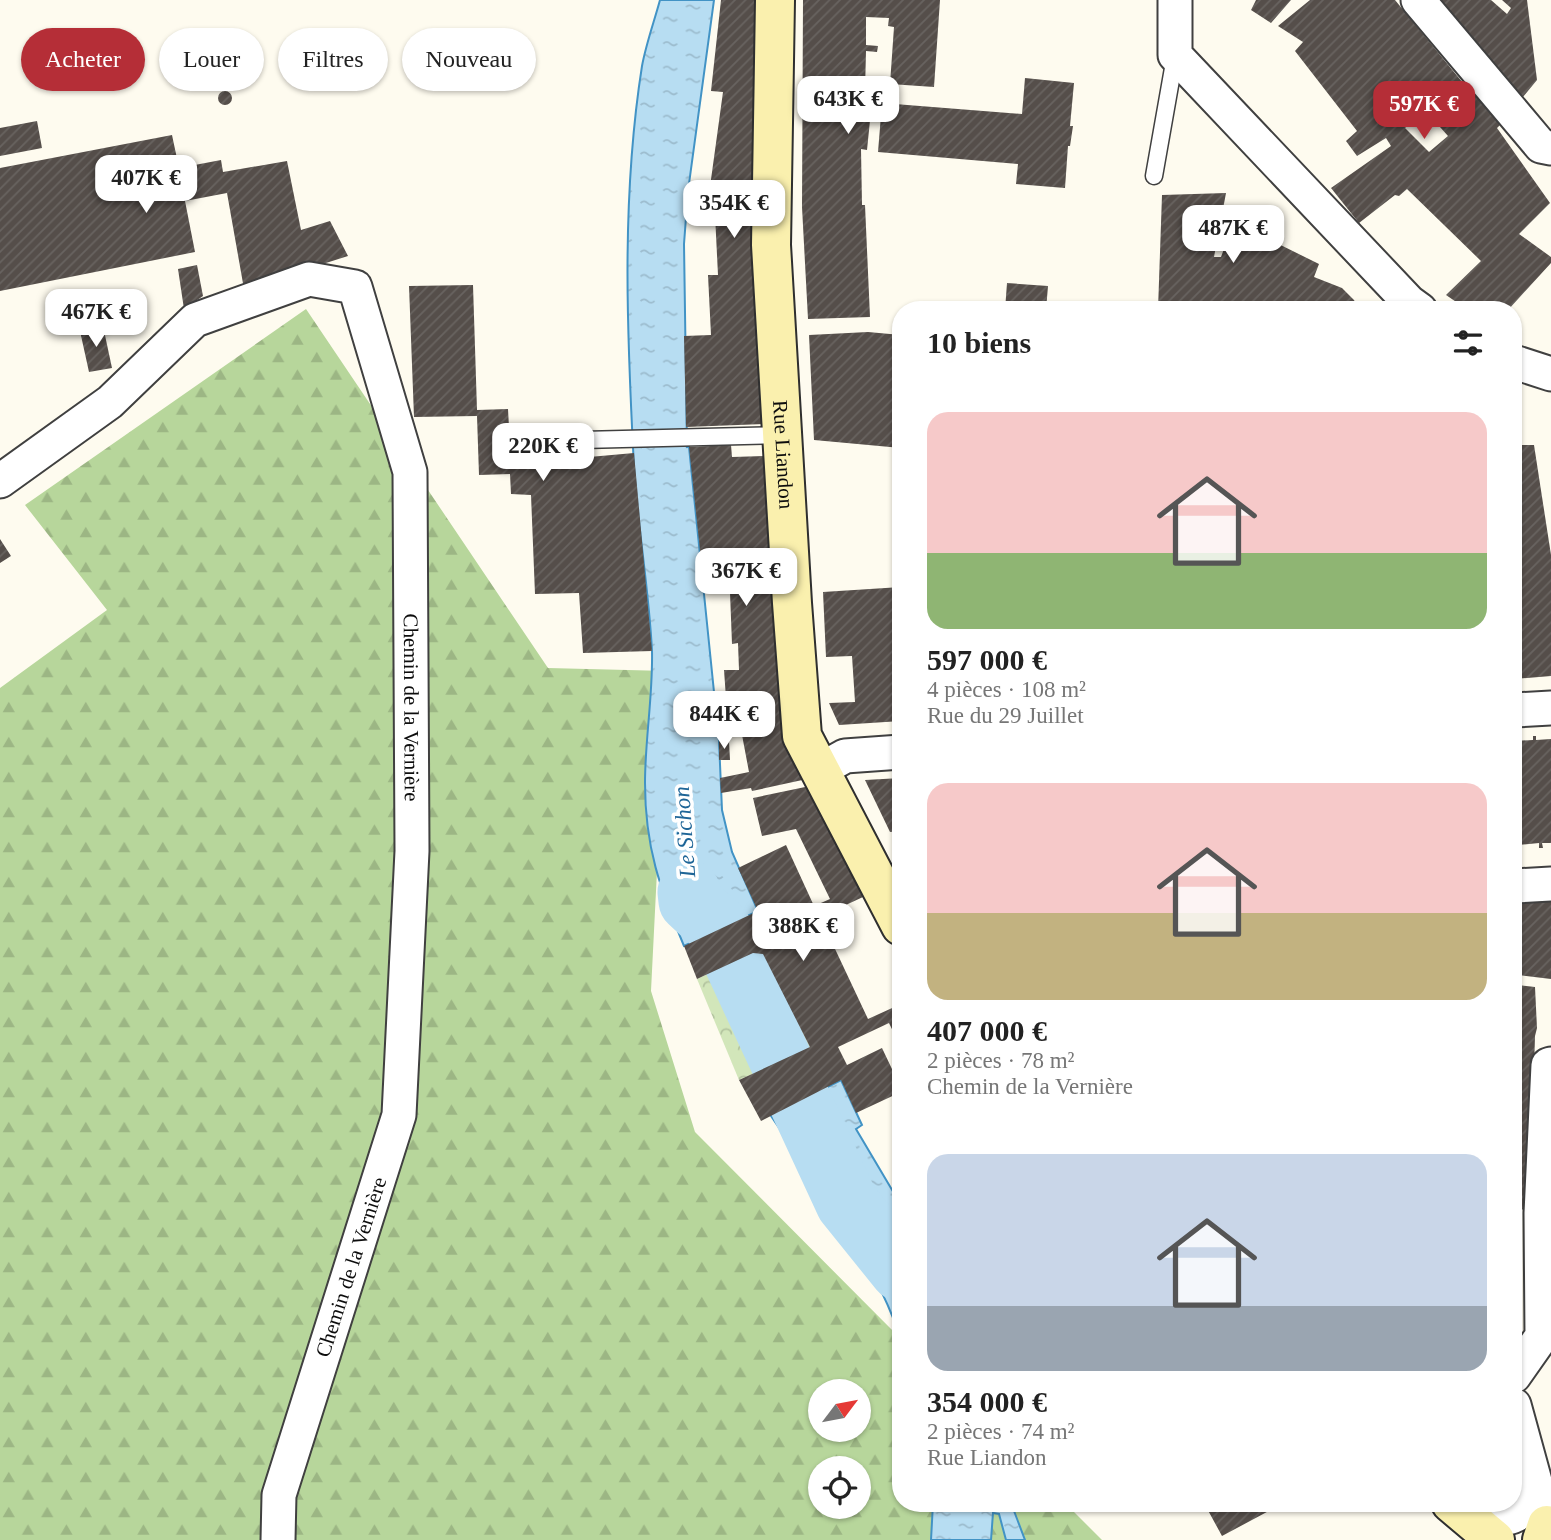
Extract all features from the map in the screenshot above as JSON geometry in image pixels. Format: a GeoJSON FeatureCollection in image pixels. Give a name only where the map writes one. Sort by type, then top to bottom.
{"type":"FeatureCollection","features":[{"type":"Feature","properties":{"kind":"main road","name":"Rue Liandon"},"geometry":{"type":"LineString","coordinates":[[775,0],[771,245],[802,736],[892,909]]}},
{"type":"Feature","properties":{"kind":"main road"},"geometry":{"type":"LineString","coordinates":[[1462,1512],[1495,1540]]}},
{"type":"Feature","properties":{"kind":"street"},"geometry":{"type":"LineString","coordinates":[[1175,0],[1175,55],[1408,301]]}},
{"type":"Feature","properties":{"kind":"street"},"geometry":{"type":"LineString","coordinates":[[1418,0],[1541,146],[1551,148]]}},
{"type":"Feature","properties":{"kind":"street","name":"Chemin de la Vernière"},"geometry":{"type":"LineString","coordinates":[[0,481],[110,402],[195,320],[309,279],[355,287],[410,472],[412,851],[399,1115],[279,1495],[278,1540]]}},
{"type":"Feature","properties":{"kind":"street"},"geometry":{"type":"LineString","coordinates":[[1522,365],[1551,374]]}},
{"type":"Feature","properties":{"kind":"street"},"geometry":{"type":"LineString","coordinates":[[1522,710],[1551,708]]}},
{"type":"Feature","properties":{"kind":"street"},"geometry":{"type":"LineString","coordinates":[[820,770],[845,756],[892,753]]}},
{"type":"Feature","properties":{"kind":"street"},"geometry":{"type":"LineString","coordinates":[[1522,886],[1551,884]]}},
{"type":"Feature","properties":{"kind":"street"},"geometry":{"type":"LineString","coordinates":[[1522,1365],[1542,1336],[1541,1213],[1548,1065],[1551,1064]]}},
{"type":"Feature","properties":{"kind":"street"},"geometry":{"type":"LineString","coordinates":[[1522,1380],[1551,1371]]}},
{"type":"Feature","properties":{"kind":"street"},"geometry":{"type":"LineString","coordinates":[[1487,1512],[1501,1519],[1518,1516],[1545,1522],[1522,1435]]}},
{"type":"Feature","properties":{"kind":"lane"},"geometry":{"type":"LineString","coordinates":[[1154,176],[1175,55]]}},
{"type":"Feature","properties":{"kind":"lane"},"geometry":{"type":"LineString","coordinates":[[582,440],[782,435]]}},
{"type":"Feature","properties":{"kind":"green space"},"geometry":{"type":"Polygon","coordinates":[[[306,309],[548,668],[667,671],[651,991],[695,1132],[892,1330],[892,1512],[1074,1512],[1102,1540],[0,1540],[0,688],[107,610],[25,505],[306,309]]]}},
{"type":"Feature","properties":{"kind":"green space"},"geometry":{"type":"Polygon","coordinates":[[[753,953],[763,954],[810,1047],[739,1080],[697,979],[753,953]]]}},
{"type":"Feature","properties":{"kind":"water"},"geometry":{"type":"Polygon","coordinates":[[[660,0],[714,0],[688,191],[684,244],[687,447],[719,741],[722,810],[732,852],[758,911],[684,946],[656,867],[648,828],[645,767],[652,651],[634,467],[629,367],[628,216],[635,116],[644,58],[660,0]]]}},
{"type":"Feature","properties":{"kind":"water"},"geometry":{"type":"Polygon","coordinates":[[[841,1080],[862,1125],[856,1129],[892,1190],[892,1316],[876,1280],[844,1223],[771,1116],[841,1080]]]}},
{"type":"Feature","properties":{"kind":"water"},"geometry":{"type":"Polygon","coordinates":[[[933,1512],[1014,1512],[1025,1540],[1006,1540],[999,1514],[993,1513],[991,1540],[931,1540],[933,1512]]]}},
{"type":"Feature","properties":{"kind":"building"},"geometry":{"type":"Polygon","coordinates":[[[721,0],[759,0],[766,424],[686,427],[684,336],[711,335],[708,275],[718,275],[714,194],[709,194],[723,92],[711,91],[721,0]]]}},
{"type":"Feature","properties":{"kind":"building"},"geometry":{"type":"Polygon","coordinates":[[[803,0],[940,0],[934,87],[890,84],[894,27],[888,26],[889,18],[866,17],[866,45],[878,46],[877,52],[866,51],[865,91],[873,91],[867,150],[861,149],[870,317],[808,319],[802,207],[803,0]]]}},
{"type":"Feature","properties":{"kind":"building"},"geometry":{"type":"Polygon","coordinates":[[[1256,0],[1291,0],[1271,23],[1251,10],[1256,0]]]}},
{"type":"Feature","properties":{"kind":"building"},"geometry":{"type":"Polygon","coordinates":[[[1310,0],[1395,0],[1463,83],[1502,123],[1497,128],[1550,203],[1519,234],[1551,257],[1551,263],[1516,301],[1455,301],[1446,295],[1481,261],[1407,189],[1359,223],[1331,188],[1391,146],[1386,138],[1357,156],[1346,141],[1357,131],[1295,51],[1303,42],[1278,26],[1310,0]],[[1421,113],[1405,128],[1429,152],[1448,136],[1432,118],[1429,120],[1421,113]]]}},
{"type":"Feature","properties":{"kind":"building"},"geometry":{"type":"Polygon","coordinates":[[[1437,0],[1491,0],[1507,14],[1511,8],[1502,0],[1527,0],[1537,80],[1518,103],[1437,0]]]}},
{"type":"Feature","properties":{"kind":"building"},"geometry":{"type":"Polygon","coordinates":[[[1025,78],[1074,83],[1070,126],[1073,126],[1068,146],[1065,188],[1016,184],[1018,164],[878,152],[882,103],[1022,114],[1025,78]]]}},
{"type":"Feature","properties":{"kind":"building"},"geometry":{"type":"Polygon","coordinates":[[[222,91],[228,91],[232,95],[232,101],[228,105],[222,105],[218,101],[218,95],[222,91]]]}},
{"type":"Feature","properties":{"kind":"building"},"geometry":{"type":"Polygon","coordinates":[[[37,121],[42,148],[0,156],[0,128],[37,121]]]}},
{"type":"Feature","properties":{"kind":"building"},"geometry":{"type":"Polygon","coordinates":[[[172,135],[179,168],[221,160],[223,172],[287,161],[301,230],[330,221],[348,256],[244,289],[227,193],[185,201],[195,252],[0,291],[0,168],[172,135]]]}},
{"type":"Feature","properties":{"kind":"building"},"geometry":{"type":"Polygon","coordinates":[[[1226,193],[1214,257],[1221,257],[1234,222],[1319,264],[1314,277],[1342,288],[1354,301],[1158,301],[1162,195],[1226,193]]]}},
{"type":"Feature","properties":{"kind":"building"},"geometry":{"type":"Polygon","coordinates":[[[197,265],[203,296],[184,309],[178,269],[197,265]]]}},
{"type":"Feature","properties":{"kind":"building"},"geometry":{"type":"Polygon","coordinates":[[[1007,283],[1048,286],[1047,301],[1006,301],[1007,283]]]}},
{"type":"Feature","properties":{"kind":"building"},"geometry":{"type":"Polygon","coordinates":[[[473,285],[477,410],[508,409],[511,464],[634,453],[652,651],[583,653],[579,593],[535,594],[531,495],[511,494],[510,474],[479,475],[477,416],[414,417],[409,286],[473,285]]]}},
{"type":"Feature","properties":{"kind":"building"},"geometry":{"type":"Polygon","coordinates":[[[103,326],[112,368],[89,372],[80,331],[103,326]]]}},
{"type":"Feature","properties":{"kind":"building"},"geometry":{"type":"Polygon","coordinates":[[[868,332],[892,334],[892,447],[814,440],[809,335],[868,332]]]}},
{"type":"Feature","properties":{"kind":"building"},"geometry":{"type":"Polygon","coordinates":[[[731,445],[732,457],[767,456],[782,727],[807,779],[752,791],[751,788],[721,793],[720,778],[749,772],[739,719],[729,719],[729,723],[717,723],[715,697],[726,698],[724,670],[739,670],[738,643],[732,644],[729,567],[702,569],[689,447],[731,445]]]}},
{"type":"Feature","properties":{"kind":"building"},"geometry":{"type":"Polygon","coordinates":[[[1522,445],[1534,445],[1551,555],[1551,676],[1522,678],[1522,445]]]}},
{"type":"Feature","properties":{"kind":"building"},"geometry":{"type":"Polygon","coordinates":[[[0,539],[11,556],[0,563],[0,539]]]}},
{"type":"Feature","properties":{"kind":"building"},"geometry":{"type":"Polygon","coordinates":[[[892,588],[892,722],[839,725],[829,703],[855,702],[852,656],[826,657],[823,592],[892,588]]]}},
{"type":"Feature","properties":{"kind":"building"},"geometry":{"type":"Polygon","coordinates":[[[1533,736],[1536,736],[1536,740],[1551,739],[1551,843],[1542,843],[1543,848],[1539,848],[1539,843],[1522,845],[1522,741],[1533,740],[1533,736]]]}},
{"type":"Feature","properties":{"kind":"building"},"geometry":{"type":"Polygon","coordinates":[[[719,741],[729,741],[730,760],[719,760],[719,741]]]}},
{"type":"Feature","properties":{"kind":"building"},"geometry":{"type":"Polygon","coordinates":[[[892,778],[892,832],[890,832],[865,780],[892,778]]]}},
{"type":"Feature","properties":{"kind":"building"},"geometry":{"type":"Polygon","coordinates":[[[810,786],[863,897],[820,917],[868,1019],[892,1008],[892,1029],[889,1023],[838,1047],[847,1065],[882,1048],[892,1069],[892,1096],[856,1113],[841,1080],[761,1121],[739,1080],[810,1047],[763,954],[753,953],[697,979],[684,946],[758,911],[738,868],[786,845],[814,906],[830,899],[796,829],[762,836],[753,798],[810,786]]]}},
{"type":"Feature","properties":{"kind":"building"},"geometry":{"type":"Polygon","coordinates":[[[1551,901],[1551,979],[1522,975],[1522,903],[1551,901]]]}},
{"type":"Feature","properties":{"kind":"building"},"geometry":{"type":"Polygon","coordinates":[[[1522,985],[1535,987],[1537,1028],[1530,1209],[1522,1210],[1522,985]]]}},
{"type":"Feature","properties":{"kind":"building"},"geometry":{"type":"Polygon","coordinates":[[[1209,1512],[1267,1512],[1222,1536],[1209,1512]]]}},
{"type":"Feature","properties":{"kind":"waterway","name":"Le Sichon"},"geometry":{"type":"LineString","coordinates":[[689,892],[690,901],[720,929],[847,1203],[892,1259]]}}]}
